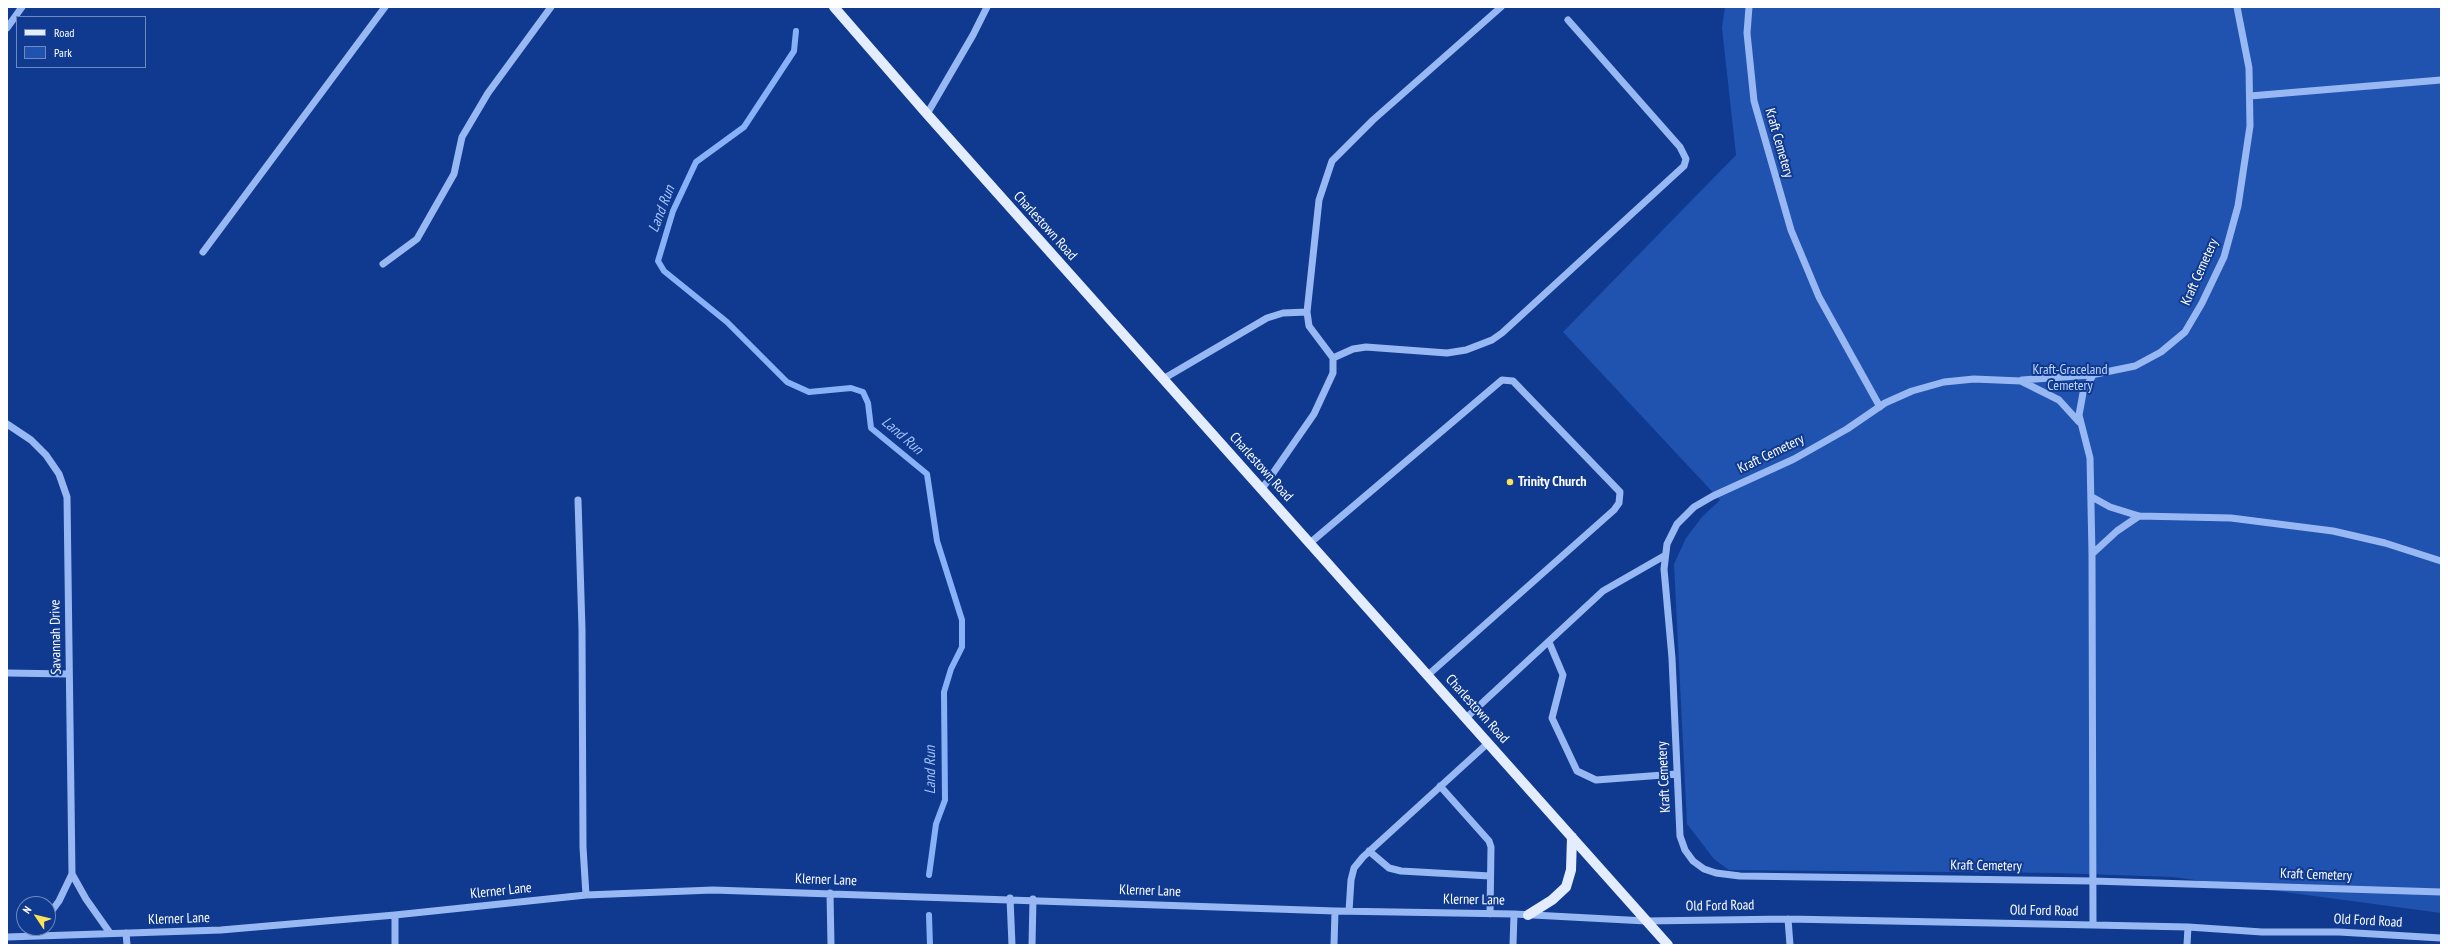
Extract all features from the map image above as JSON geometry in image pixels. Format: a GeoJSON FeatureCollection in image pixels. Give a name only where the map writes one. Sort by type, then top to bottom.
{"type":"FeatureCollection","features":[{"type":"Feature","properties":{"kind":"main road","name":"Charlestown Road"},"geometry":{"type":"LineString","coordinates":[[834,7],[927,114],[1668,945]]}},
{"type":"Feature","properties":{"kind":"main road"},"geometry":{"type":"LineString","coordinates":[[1528,915],[1552,900],[1566,887],[1571,870],[1572,837]]}},
{"type":"Feature","properties":{"kind":"street"},"geometry":{"type":"LineString","coordinates":[[7,28],[22,7]]}},
{"type":"Feature","properties":{"kind":"street"},"geometry":{"type":"LineString","coordinates":[[203,252],[385,7]]}},
{"type":"Feature","properties":{"kind":"street"},"geometry":{"type":"LineString","coordinates":[[383,264],[417,239],[454,174],[462,137],[488,93],[551,7]]}},
{"type":"Feature","properties":{"kind":"street"},"geometry":{"type":"LineString","coordinates":[[927,114],[974,35],[987,7]]}},
{"type":"Feature","properties":{"kind":"street"},"geometry":{"type":"LineString","coordinates":[[1262,489],[1321,400],[1333,373],[1333,358],[1310,326],[1307,312],[1319,200],[1332,160],[1373,120],[1501,7]]}},
{"type":"Feature","properties":{"kind":"street","name":"Kraft Cemetery"},"geometry":{"type":"LineString","coordinates":[[1749,7],[1747,33],[1754,101],[1791,230],[1819,297],[1880,406]]}},
{"type":"Feature","properties":{"kind":"street","name":"Kraft Cemetery"},"geometry":{"type":"LineString","coordinates":[[2237,7],[2249,68],[2250,96],[2250,126],[2238,206],[2224,257],[2202,303],[2185,332],[2161,352],[2135,366],[2093,375],[2020,380],[1974,379],[1944,382],[1912,391],[1880,406],[1847,429],[1794,459],[1713,496],[1694,507],[1677,524],[1667,544],[1664,556],[1672,658],[1680,836],[1685,850],[1693,861],[1704,869],[1716,873],[1740,876],[2093,881],[2441,892]]}},
{"type":"Feature","properties":{"kind":"street"},"geometry":{"type":"LineString","coordinates":[[1333,358],[1353,349],[1366,347],[1447,353],[1466,350],[1492,340],[1520,317],[1684,166],[1686,159],[1680,147],[1568,20]]}},
{"type":"Feature","properties":{"kind":"street"},"geometry":{"type":"LineString","coordinates":[[2250,96],[2441,80]]}},
{"type":"Feature","properties":{"kind":"street"},"geometry":{"type":"LineString","coordinates":[[1163,379],[1268,318],[1283,313],[1307,312]]}},
{"type":"Feature","properties":{"kind":"street","name":"Kraft Cemetery"},"geometry":{"type":"LineString","coordinates":[[2079,422],[2083,393],[2093,375]]}},
{"type":"Feature","properties":{"kind":"street"},"geometry":{"type":"LineString","coordinates":[[1310,543],[1502,380],[1513,381],[1615,487],[1621,498],[1614,510],[1428,675]]}},
{"type":"Feature","properties":{"kind":"street","name":"Kraft Cemetery"},"geometry":{"type":"LineString","coordinates":[[2020,380],[2058,400],[2079,422],[2089,447],[2092,497],[2093,925]]}},
{"type":"Feature","properties":{"kind":"street","name":"Savannah Drive"},"geometry":{"type":"LineString","coordinates":[[7,424],[31,440],[46,455],[59,474],[67,497],[72,874],[60,901],[56,906]]}},
{"type":"Feature","properties":{"kind":"street"},"geometry":{"type":"LineString","coordinates":[[2092,497],[2110,507],[2139,516],[2238,518],[2333,531],[2385,543],[2441,561]]}},
{"type":"Feature","properties":{"kind":"street"},"geometry":{"type":"LineString","coordinates":[[578,500],[582,629],[583,847],[586,895]]}},
{"type":"Feature","properties":{"kind":"street"},"geometry":{"type":"LineString","coordinates":[[2092,554],[2117,531],[2139,516]]}},
{"type":"Feature","properties":{"kind":"street"},"geometry":{"type":"LineString","coordinates":[[1466,718],[1603,591],[1664,556]]}},
{"type":"Feature","properties":{"kind":"street"},"geometry":{"type":"LineString","coordinates":[[1549,642],[1563,675],[1552,718],[1577,771],[1596,780],[1677,774]]}},
{"type":"Feature","properties":{"kind":"street"},"geometry":{"type":"LineString","coordinates":[[7,673],[69,674]]}},
{"type":"Feature","properties":{"kind":"street"},"geometry":{"type":"LineString","coordinates":[[1349,911],[1352,874],[1358,862],[1488,743]]}},
{"type":"Feature","properties":{"kind":"street"},"geometry":{"type":"LineString","coordinates":[[1440,786],[1486,836],[1491,847],[1490,914]]}},
{"type":"Feature","properties":{"kind":"street"},"geometry":{"type":"LineString","coordinates":[[1369,851],[1389,868],[1400,871],[1490,876]]}},
{"type":"Feature","properties":{"kind":"street","name":"Savannah Drive"},"geometry":{"type":"LineString","coordinates":[[72,874],[86,899],[110,933]]}},
{"type":"Feature","properties":{"kind":"street","name":"Klerner Lane"},"geometry":{"type":"LineString","coordinates":[[56,935],[221,930],[395,915],[586,895],[713,890],[1010,898],[1335,911],[1514,914],[1646,921]]}},
{"type":"Feature","properties":{"kind":"street"},"geometry":{"type":"LineString","coordinates":[[830,893],[831,945]]}},
{"type":"Feature","properties":{"kind":"street"},"geometry":{"type":"LineString","coordinates":[[1010,898],[1012,945]]}},
{"type":"Feature","properties":{"kind":"street"},"geometry":{"type":"LineString","coordinates":[[1032,945],[1034,899]]}},
{"type":"Feature","properties":{"kind":"street"},"geometry":{"type":"LineString","coordinates":[[1334,945],[1335,911]]}},
{"type":"Feature","properties":{"kind":"street"},"geometry":{"type":"LineString","coordinates":[[1513,945],[1514,914]]}},
{"type":"Feature","properties":{"kind":"street"},"geometry":{"type":"LineString","coordinates":[[395,915],[395,945]]}},
{"type":"Feature","properties":{"kind":"street"},"geometry":{"type":"LineString","coordinates":[[1788,919],[1790,945]]}},
{"type":"Feature","properties":{"kind":"street","name":"Old Ford Road"},"geometry":{"type":"LineString","coordinates":[[1646,921],[1788,919],[2188,927],[2262,932],[2339,932],[2441,938]]}},
{"type":"Feature","properties":{"kind":"street"},"geometry":{"type":"LineString","coordinates":[[2187,945],[2188,927]]}},
{"type":"Feature","properties":{"kind":"street"},"geometry":{"type":"LineString","coordinates":[[126,934],[127,945]]}},
{"type":"Feature","properties":{"kind":"street","name":"Klerner Lane"},"geometry":{"type":"LineString","coordinates":[[7,937],[32,936]]}},
{"type":"Feature","properties":{"kind":"street"},"geometry":{"type":"LineString","coordinates":[[2428,937],[2428,945]]}},
{"type":"Feature","properties":{"kind":"green space","name":"Kraft-Graceland Cemetery"},"geometry":{"type":"Polygon","coordinates":[[[1725,7],[2441,7],[2441,913],[2173,877],[2056,873],[1729,870],[1714,859],[1687,824],[1674,564],[1686,538],[1702,517],[1720,500],[1563,332],[1736,155],[1722,28],[1725,7]]]}},
{"type":"Feature","properties":{"kind":"waterway","name":"Land Run"},"geometry":{"type":"LineString","coordinates":[[796,31],[794,51],[744,127],[696,162],[673,211],[658,261],[664,271],[727,322],[787,382],[809,392],[851,388],[863,392],[868,403],[871,428],[927,474],[937,541],[962,620],[962,647],[951,669],[944,692],[945,800],[936,824],[929,875]]}},
{"type":"Feature","properties":{"kind":"waterway","name":"Land Run"},"geometry":{"type":"LineString","coordinates":[[929,915],[930,945]]}},
{"type":"Feature","properties":{"kind":"place","name":"Trinity Church"},"geometry":{"type":"Point","coordinates":[1510,482]}}]}
